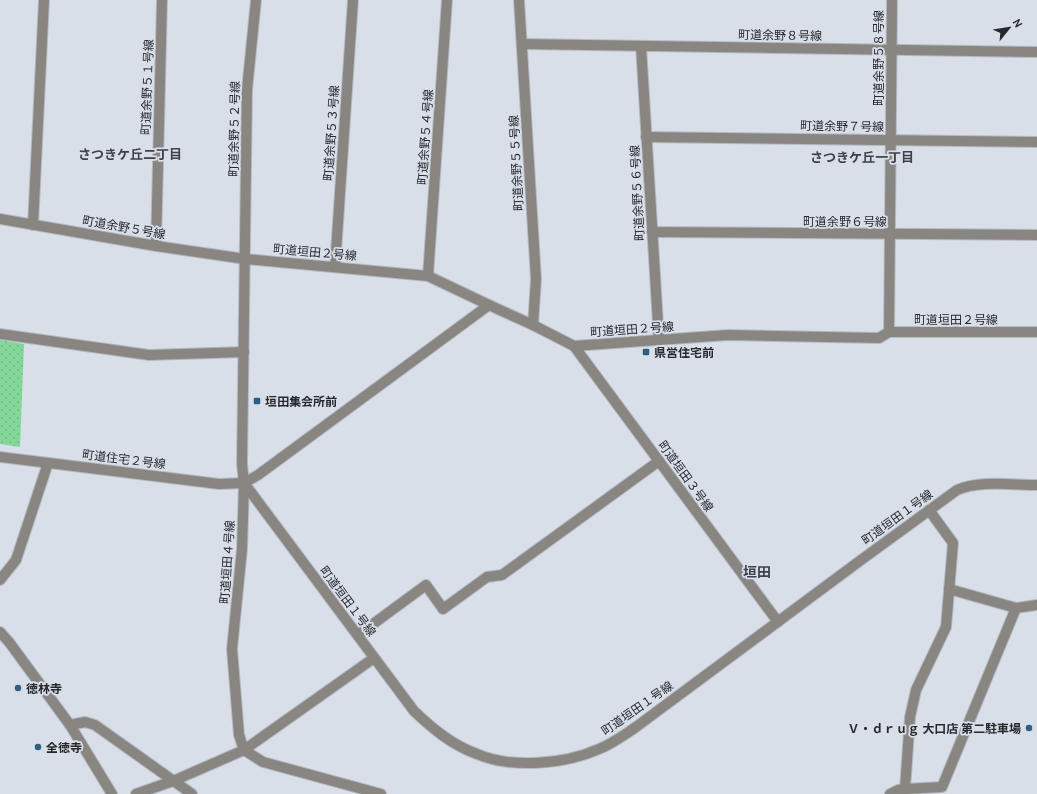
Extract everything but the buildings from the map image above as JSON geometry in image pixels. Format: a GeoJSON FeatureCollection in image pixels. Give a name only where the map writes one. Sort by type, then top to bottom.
{"type":"FeatureCollection","features":[{"type":"Feature","properties":{"kind":"street"},"geometry":{"type":"LineString","coordinates":[[33,225],[44,0]]}},
{"type":"Feature","properties":{"kind":"street","name":"町道余野５１号線"},"geometry":{"type":"LineString","coordinates":[[156,246],[162,0]]}},
{"type":"Feature","properties":{"kind":"street","name":"町道余野５２号線"},"geometry":{"type":"LineString","coordinates":[[245,259],[246,90],[256,0]]}},
{"type":"Feature","properties":{"kind":"street","name":"町道余野５３号線"},"geometry":{"type":"LineString","coordinates":[[335,267],[353,0]]}},
{"type":"Feature","properties":{"kind":"street","name":"町道余野５４号線"},"geometry":{"type":"LineString","coordinates":[[428,276],[447,0]]}},
{"type":"Feature","properties":{"kind":"street","name":"町道余野５５号線"},"geometry":{"type":"LineString","coordinates":[[520,0],[536,279],[533,325]]}},
{"type":"Feature","properties":{"kind":"street","name":"町道余野５８号線"},"geometry":{"type":"LineString","coordinates":[[889,332],[892,0]]}},
{"type":"Feature","properties":{"kind":"street","name":"町道余野８号線"},"geometry":{"type":"LineString","coordinates":[[522,44],[1037,52]]}},
{"type":"Feature","properties":{"kind":"street","name":"町道余野５６号線"},"geometry":{"type":"LineString","coordinates":[[641,46],[659,340]]}},
{"type":"Feature","properties":{"kind":"street","name":"町道余野７号線"},"geometry":{"type":"LineString","coordinates":[[646,137],[1037,142]]}},
{"type":"Feature","properties":{"kind":"street","name":"町道余野５号線"},"geometry":{"type":"LineString","coordinates":[[0,219],[156,246],[245,259]]}},
{"type":"Feature","properties":{"kind":"street","name":"町道余野６号線"},"geometry":{"type":"LineString","coordinates":[[652,232],[1037,235]]}},
{"type":"Feature","properties":{"kind":"street","name":"町道垣田２号線"},"geometry":{"type":"LineString","coordinates":[[245,259],[428,276],[533,325],[574,346],[728,336],[879,338],[889,332],[1037,332]]}},
{"type":"Feature","properties":{"kind":"street","name":"町道垣田４号線"},"geometry":{"type":"LineString","coordinates":[[244,750],[239,735],[232,649],[242,549],[244,483],[242,464],[245,259]]}},
{"type":"Feature","properties":{"kind":"street"},"geometry":{"type":"LineString","coordinates":[[244,483],[258,475],[489,305]]}},
{"type":"Feature","properties":{"kind":"street"},"geometry":{"type":"LineString","coordinates":[[0,334],[149,355],[244,352]]}},
{"type":"Feature","properties":{"kind":"street","name":"町道垣田３号線"},"geometry":{"type":"LineString","coordinates":[[574,346],[778,622]]}},
{"type":"Feature","properties":{"kind":"street","name":"町道住宅２号線"},"geometry":{"type":"LineString","coordinates":[[0,457],[219,484],[244,483]]}},
{"type":"Feature","properties":{"kind":"street"},"geometry":{"type":"LineString","coordinates":[[358,635],[426,585],[443,609],[487,577],[502,575],[659,461]]}},
{"type":"Feature","properties":{"kind":"street"},"geometry":{"type":"LineString","coordinates":[[0,580],[16,560],[48,463]]}},
{"type":"Feature","properties":{"kind":"street","name":"町道垣田１号線"},"geometry":{"type":"LineString","coordinates":[[244,483],[414,711],[432,729],[477,755],[502,761],[528,763],[547,762],[584,755],[600,749],[619,738],[636,727],[952,493],[964,487],[980,484],[1037,485]]}},
{"type":"Feature","properties":{"kind":"street"},"geometry":{"type":"LineString","coordinates":[[905,789],[910,717],[916,690],[946,627],[953,543],[929,510]]}},
{"type":"Feature","properties":{"kind":"street"},"geometry":{"type":"LineString","coordinates":[[949,589],[1016,608],[1037,605]]}},
{"type":"Feature","properties":{"kind":"street"},"geometry":{"type":"LineString","coordinates":[[890,794],[905,789],[942,790],[1016,608]]}},
{"type":"Feature","properties":{"kind":"street"},"geometry":{"type":"LineString","coordinates":[[0,632],[70,725],[112,794]]}},
{"type":"Feature","properties":{"kind":"street"},"geometry":{"type":"LineString","coordinates":[[136,794],[173,781],[244,750],[374,658]]}},
{"type":"Feature","properties":{"kind":"street"},"geometry":{"type":"LineString","coordinates":[[70,725],[85,722],[95,725],[114,737],[192,794]]}},
{"type":"Feature","properties":{"kind":"street"},"geometry":{"type":"LineString","coordinates":[[244,750],[263,762],[381,794]]}},
{"type":"Feature","properties":{"kind":"green space"},"geometry":{"type":"Polygon","coordinates":[[[0,340],[24,344],[20,447],[0,444],[0,340]]]}},
{"type":"Feature","properties":{"kind":"place","name":"県営住宅前"},"geometry":{"type":"Point","coordinates":[646,352]}},
{"type":"Feature","properties":{"kind":"place","name":"垣田集会所前"},"geometry":{"type":"Point","coordinates":[257,401]}},
{"type":"Feature","properties":{"kind":"place","name":"徳林寺"},"geometry":{"type":"Point","coordinates":[18,688]}},
{"type":"Feature","properties":{"kind":"place","name":"Ｖ・ｄｒｕｇ 大口店 第二駐車場"},"geometry":{"type":"Point","coordinates":[1029,728]}},
{"type":"Feature","properties":{"kind":"place","name":"全徳寺"},"geometry":{"type":"Point","coordinates":[38,747]}},
{"type":"Feature","properties":{"kind":"district","name":"さつきケ丘二丁目"},"geometry":{"type":"Point","coordinates":[130,154]}},
{"type":"Feature","properties":{"kind":"district","name":"さつきケ丘一丁目"},"geometry":{"type":"Point","coordinates":[862,157]}},
{"type":"Feature","properties":{"kind":"district","name":"垣田"},"geometry":{"type":"Point","coordinates":[757,572]}}]}
